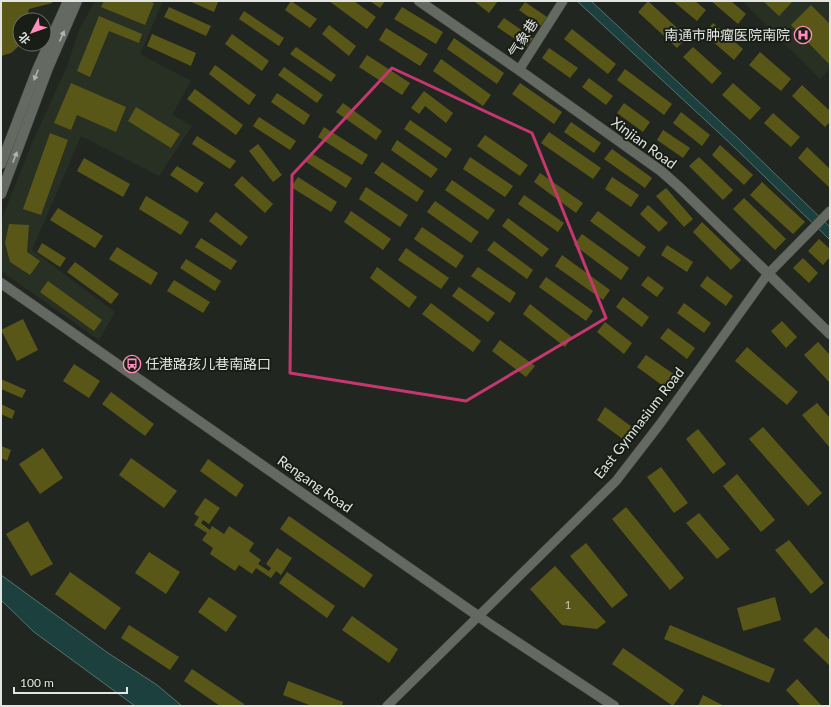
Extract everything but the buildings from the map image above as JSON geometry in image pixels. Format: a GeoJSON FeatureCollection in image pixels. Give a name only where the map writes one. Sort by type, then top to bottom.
{"type":"FeatureCollection","features":[{"type":"Feature","properties":{"kind":"street"},"geometry":{"type":"LineString","coordinates":[[1,164],[38,70],[68,1]]}},
{"type":"Feature","properties":{"kind":"street"},"geometry":{"type":"LineString","coordinates":[[1,194],[48,68],[77,1]]}},
{"type":"Feature","properties":{"kind":"street","name":"Xinjian Road"},"geometry":{"type":"LineString","coordinates":[[419,1],[661,171],[830,334]]}},
{"type":"Feature","properties":{"kind":"street","name":"气象巷"},"geometry":{"type":"LineString","coordinates":[[519,70],[563,1]]}},
{"type":"Feature","properties":{"kind":"street","name":"East Gymnasium Road"},"geometry":{"type":"LineString","coordinates":[[387,706],[480,616],[549,545],[616,481],[660,424],[767,274],[830,211]]}},
{"type":"Feature","properties":{"kind":"street","name":"Rengang Road"},"geometry":{"type":"LineString","coordinates":[[1,283],[480,616],[614,706]]}},
{"type":"Feature","properties":{"kind":"highlighted area"},"geometry":{"type":"Polygon","coordinates":[[[392,68],[532,133],[606,318],[466,401],[290,373],[292,175],[392,68]]]}},
{"type":"Feature","properties":{"kind":"shaded area"},"geometry":{"type":"Polygon","coordinates":[[[95,1],[163,1],[140,54],[191,81],[172,115],[192,126],[159,176],[81,136],[32,250],[115,312],[99,340],[1,271],[1,221],[30,148],[68,64],[78,32],[95,1]]]}},
{"type":"Feature","properties":{"kind":"shaded area","name":"南通市肿瘤医院南院"},"geometry":{"type":"Polygon","coordinates":[[[742,1],[830,1],[830,69],[820,79],[742,1]]]}},
{"type":"Feature","properties":{"kind":"water"},"geometry":{"type":"Polygon","coordinates":[[[577,1],[591,1],[740,140],[830,227],[830,240],[733,146],[577,1]]]}},
{"type":"Feature","properties":{"kind":"water"},"geometry":{"type":"Polygon","coordinates":[[[1,575],[108,653],[157,685],[182,706],[135,706],[34,632],[1,600],[1,575]]]}},
{"type":"Feature","properties":{"kind":"place","name":"南通市肿瘤医院南院"},"geometry":{"type":"Point","coordinates":[803,35]}},
{"type":"Feature","properties":{"kind":"place","name":"任港路孩儿巷南路口"},"geometry":{"type":"Point","coordinates":[132,364]}}]}
